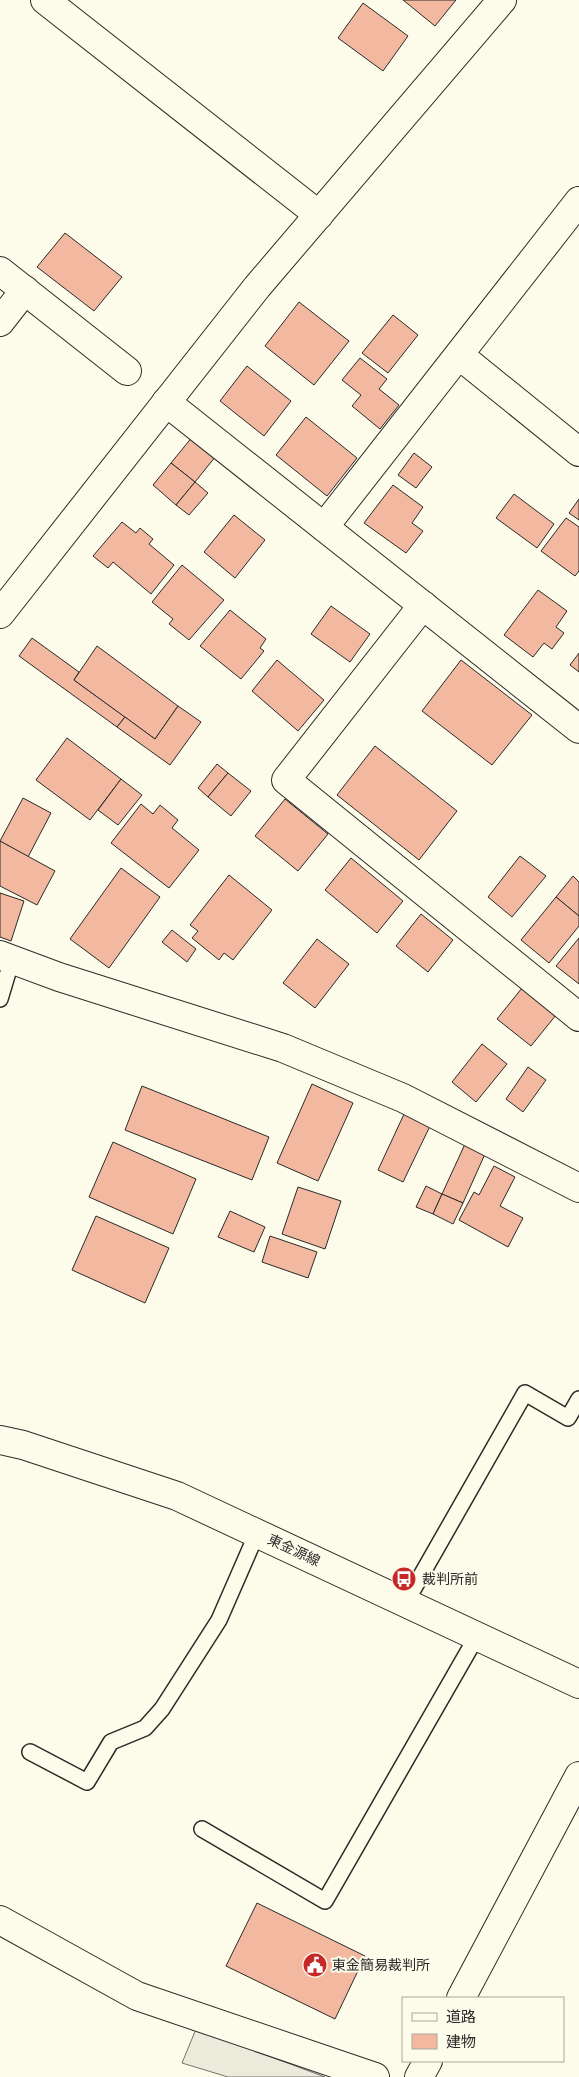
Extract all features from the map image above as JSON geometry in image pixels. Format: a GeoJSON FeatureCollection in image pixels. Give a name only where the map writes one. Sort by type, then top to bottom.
{"type":"FeatureCollection","features":[{"type":"Feature","properties":{"kind":"street"},"geometry":{"type":"LineString","coordinates":[[45,0],[319,215]]}},
{"type":"Feature","properties":{"kind":"street"},"geometry":{"type":"LineString","coordinates":[[0,614],[257,287],[502,0]]}},
{"type":"Feature","properties":{"kind":"street"},"geometry":{"type":"LineString","coordinates":[[324,527],[579,202]]}},
{"type":"Feature","properties":{"kind":"street"},"geometry":{"type":"LineString","coordinates":[[0,270],[127,371]]}},
{"type":"Feature","properties":{"kind":"street"},"geometry":{"type":"LineString","coordinates":[[0,322],[25,290]]}},
{"type":"Feature","properties":{"kind":"street"},"geometry":{"type":"LineString","coordinates":[[459,355],[579,452]]}},
{"type":"Feature","properties":{"kind":"street"},"geometry":{"type":"LineString","coordinates":[[166,402],[579,729]]}},
{"type":"Feature","properties":{"kind":"street"},"geometry":{"type":"LineString","coordinates":[[423,605],[286,780],[579,1017]]}},
{"type":"Feature","properties":{"kind":"street"},"geometry":{"type":"LineString","coordinates":[[6,957],[59,977],[283,1048],[403,1098],[579,1188]]}},
{"type":"Feature","properties":{"kind":"street","name":"東金源線"},"geometry":{"type":"LineString","coordinates":[[0,1440],[41,1450],[177,1496],[579,1684]]}},
{"type":"Feature","properties":{"kind":"street"},"geometry":{"type":"LineString","coordinates":[[462,1997],[579,1776]]}},
{"type":"Feature","properties":{"kind":"street"},"geometry":{"type":"LineString","coordinates":[[0,1920],[136,1996],[375,2077]]}},
{"type":"Feature","properties":{"kind":"street"},"geometry":{"type":"LineString","coordinates":[[419,2077],[427,2062]]}},
{"type":"Feature","properties":{"kind":"lane"},"geometry":{"type":"LineString","coordinates":[[0,999],[6,957]]}},
{"type":"Feature","properties":{"kind":"lane"},"geometry":{"type":"LineString","coordinates":[[406,1602],[525,1393],[568,1418],[579,1399]]}},
{"type":"Feature","properties":{"kind":"lane"},"geometry":{"type":"LineString","coordinates":[[30,1752],[87,1782],[111,1742],[145,1728],[162,1709],[219,1620],[257,1533]]}},
{"type":"Feature","properties":{"kind":"lane"},"geometry":{"type":"LineString","coordinates":[[202,1829],[325,1901],[477,1636]]}},
{"type":"Feature","properties":{"kind":"shaded area"},"geometry":{"type":"Polygon","coordinates":[[[196,2029],[325,2077],[228,2077],[182,2063],[196,2029]]]}},
{"type":"Feature","properties":{"kind":"building"},"geometry":{"type":"Polygon","coordinates":[[[403,0],[456,0],[435,26],[403,0]]]}},
{"type":"Feature","properties":{"kind":"building"},"geometry":{"type":"Polygon","coordinates":[[[363,3],[408,36],[383,71],[338,38],[363,3]]]}},
{"type":"Feature","properties":{"kind":"building"},"geometry":{"type":"Polygon","coordinates":[[[65,233],[122,277],[94,311],[37,267],[65,233]]]}},
{"type":"Feature","properties":{"kind":"building"},"geometry":{"type":"Polygon","coordinates":[[[299,302],[349,341],[314,385],[265,346],[299,302]]]}},
{"type":"Feature","properties":{"kind":"building"},"geometry":{"type":"Polygon","coordinates":[[[393,315],[418,335],[388,373],[362,353],[393,315]]]}},
{"type":"Feature","properties":{"kind":"building"},"geometry":{"type":"Polygon","coordinates":[[[360,358],[387,379],[379,389],[399,405],[380,429],[352,406],[361,395],[342,380],[360,358]]]}},
{"type":"Feature","properties":{"kind":"building"},"geometry":{"type":"Polygon","coordinates":[[[247,366],[291,401],[264,436],[220,401],[247,366]]]}},
{"type":"Feature","properties":{"kind":"building"},"geometry":{"type":"Polygon","coordinates":[[[306,417],[357,458],[327,496],[276,455],[306,417]]]}},
{"type":"Feature","properties":{"kind":"building"},"geometry":{"type":"Polygon","coordinates":[[[193,436],[216,456],[195,482],[171,463],[193,436]]]}},
{"type":"Feature","properties":{"kind":"building"},"geometry":{"type":"Polygon","coordinates":[[[414,453],[432,467],[416,488],[398,475],[414,453]]]}},
{"type":"Feature","properties":{"kind":"building"},"geometry":{"type":"Polygon","coordinates":[[[171,463],[195,482],[176,505],[153,485],[171,463]]]}},
{"type":"Feature","properties":{"kind":"building"},"geometry":{"type":"Polygon","coordinates":[[[195,482],[208,493],[189,515],[176,505],[195,482]]]}},
{"type":"Feature","properties":{"kind":"building"},"geometry":{"type":"Polygon","coordinates":[[[393,485],[423,507],[412,523],[423,531],[406,553],[364,523],[393,485]]]}},
{"type":"Feature","properties":{"kind":"building"},"geometry":{"type":"Polygon","coordinates":[[[514,494],[554,524],[537,548],[496,518],[514,494]]]}},
{"type":"Feature","properties":{"kind":"building"},"geometry":{"type":"Polygon","coordinates":[[[579,499],[579,520],[569,513],[579,499]]]}},
{"type":"Feature","properties":{"kind":"building"},"geometry":{"type":"Polygon","coordinates":[[[234,515],[265,540],[235,578],[204,552],[234,515]]]}},
{"type":"Feature","properties":{"kind":"building"},"geometry":{"type":"Polygon","coordinates":[[[566,518],[579,527],[579,571],[575,576],[541,551],[566,518]]]}},
{"type":"Feature","properties":{"kind":"building"},"geometry":{"type":"Polygon","coordinates":[[[122,522],[136,533],[140,528],[153,539],[149,544],[174,565],[151,594],[113,562],[108,568],[93,556],[122,522]]]}},
{"type":"Feature","properties":{"kind":"building"},"geometry":{"type":"Polygon","coordinates":[[[182,565],[224,600],[189,640],[169,624],[173,619],[152,602],[182,565]]]}},
{"type":"Feature","properties":{"kind":"building"},"geometry":{"type":"Polygon","coordinates":[[[538,590],[567,611],[556,627],[564,633],[552,649],[544,643],[533,657],[504,635],[538,590]]]}},
{"type":"Feature","properties":{"kind":"building"},"geometry":{"type":"Polygon","coordinates":[[[331,606],[370,634],[350,662],[311,634],[331,606]]]}},
{"type":"Feature","properties":{"kind":"building"},"geometry":{"type":"Polygon","coordinates":[[[230,610],[266,639],[260,648],[264,651],[241,679],[200,646],[230,610]]]}},
{"type":"Feature","properties":{"kind":"building"},"geometry":{"type":"Polygon","coordinates":[[[32,638],[79,672],[74,680],[125,717],[117,727],[19,656],[32,638]]]}},
{"type":"Feature","properties":{"kind":"building"},"geometry":{"type":"Polygon","coordinates":[[[97,646],[178,706],[155,739],[74,680],[97,646]]]}},
{"type":"Feature","properties":{"kind":"building"},"geometry":{"type":"Polygon","coordinates":[[[579,653],[579,672],[570,665],[579,653]]]}},
{"type":"Feature","properties":{"kind":"building"},"geometry":{"type":"Polygon","coordinates":[[[277,660],[324,700],[298,731],[252,691],[277,660]]]}},
{"type":"Feature","properties":{"kind":"building"},"geometry":{"type":"Polygon","coordinates":[[[461,660],[532,715],[492,765],[422,711],[461,660]]]}},
{"type":"Feature","properties":{"kind":"building"},"geometry":{"type":"Polygon","coordinates":[[[178,706],[201,722],[170,765],[117,727],[125,717],[155,739],[178,706]]]}},
{"type":"Feature","properties":{"kind":"building"},"geometry":{"type":"Polygon","coordinates":[[[67,738],[121,779],[90,820],[36,780],[67,738]]]}},
{"type":"Feature","properties":{"kind":"building"},"geometry":{"type":"Polygon","coordinates":[[[375,746],[457,811],[419,860],[337,795],[375,746]]]}},
{"type":"Feature","properties":{"kind":"building"},"geometry":{"type":"Polygon","coordinates":[[[217,764],[228,773],[208,797],[198,788],[217,764]]]}},
{"type":"Feature","properties":{"kind":"building"},"geometry":{"type":"Polygon","coordinates":[[[228,773],[251,791],[231,816],[208,797],[228,773]]]}},
{"type":"Feature","properties":{"kind":"building"},"geometry":{"type":"Polygon","coordinates":[[[121,779],[142,795],[118,825],[98,810],[121,779]]]}},
{"type":"Feature","properties":{"kind":"building"},"geometry":{"type":"Polygon","coordinates":[[[23,798],[51,813],[28,857],[0,841],[23,798]]]}},
{"type":"Feature","properties":{"kind":"building"},"geometry":{"type":"Polygon","coordinates":[[[285,799],[328,834],[298,871],[255,836],[285,799]]]}},
{"type":"Feature","properties":{"kind":"building"},"geometry":{"type":"Polygon","coordinates":[[[141,804],[153,814],[160,805],[178,820],[172,828],[199,850],[169,888],[111,843],[141,804]]]}},
{"type":"Feature","properties":{"kind":"building"},"geometry":{"type":"Polygon","coordinates":[[[0,841],[55,871],[37,905],[0,886],[0,841]]]}},
{"type":"Feature","properties":{"kind":"building"},"geometry":{"type":"Polygon","coordinates":[[[520,856],[546,876],[512,917],[488,897],[520,856]]]}},
{"type":"Feature","properties":{"kind":"building"},"geometry":{"type":"Polygon","coordinates":[[[351,858],[403,901],[377,933],[325,890],[351,858]]]}},
{"type":"Feature","properties":{"kind":"building"},"geometry":{"type":"Polygon","coordinates":[[[121,868],[160,897],[109,968],[70,939],[121,868]]]}},
{"type":"Feature","properties":{"kind":"building"},"geometry":{"type":"Polygon","coordinates":[[[229,875],[272,910],[233,960],[224,953],[219,960],[192,938],[198,931],[190,925],[229,875]]]}},
{"type":"Feature","properties":{"kind":"building"},"geometry":{"type":"Polygon","coordinates":[[[573,876],[579,882],[579,916],[556,897],[573,876]]]}},
{"type":"Feature","properties":{"kind":"building"},"geometry":{"type":"Polygon","coordinates":[[[0,893],[24,901],[11,941],[0,937],[0,893]]]}},
{"type":"Feature","properties":{"kind":"building"},"geometry":{"type":"Polygon","coordinates":[[[556,897],[579,916],[579,926],[549,963],[521,940],[556,897]]]}},
{"type":"Feature","properties":{"kind":"building"},"geometry":{"type":"Polygon","coordinates":[[[421,914],[453,940],[428,972],[396,946],[421,914]]]}},
{"type":"Feature","properties":{"kind":"building"},"geometry":{"type":"Polygon","coordinates":[[[172,930],[196,949],[187,962],[162,942],[172,930]]]}},
{"type":"Feature","properties":{"kind":"building"},"geometry":{"type":"Polygon","coordinates":[[[579,938],[579,984],[556,966],[579,938]]]}},
{"type":"Feature","properties":{"kind":"building"},"geometry":{"type":"Polygon","coordinates":[[[317,939],[349,964],[315,1008],[283,983],[317,939]]]}},
{"type":"Feature","properties":{"kind":"building"},"geometry":{"type":"Polygon","coordinates":[[[522,988],[556,1015],[531,1046],[497,1019],[522,988]]]}},
{"type":"Feature","properties":{"kind":"building"},"geometry":{"type":"Polygon","coordinates":[[[482,1044],[507,1064],[476,1102],[452,1082],[482,1044]]]}},
{"type":"Feature","properties":{"kind":"building"},"geometry":{"type":"Polygon","coordinates":[[[528,1067],[546,1080],[523,1112],[506,1099],[528,1067]]]}},
{"type":"Feature","properties":{"kind":"building"},"geometry":{"type":"Polygon","coordinates":[[[312,1084],[353,1103],[318,1181],[277,1163],[312,1084]]]}},
{"type":"Feature","properties":{"kind":"building"},"geometry":{"type":"Polygon","coordinates":[[[142,1086],[269,1137],[252,1180],[125,1130],[142,1086]]]}},
{"type":"Feature","properties":{"kind":"building"},"geometry":{"type":"Polygon","coordinates":[[[405,1112],[431,1124],[403,1182],[378,1170],[405,1112]]]}},
{"type":"Feature","properties":{"kind":"building"},"geometry":{"type":"Polygon","coordinates":[[[113,1142],[196,1179],[173,1234],[89,1197],[113,1142]]]}},
{"type":"Feature","properties":{"kind":"building"},"geometry":{"type":"Polygon","coordinates":[[[465,1144],[485,1154],[463,1203],[442,1194],[465,1144]]]}},
{"type":"Feature","properties":{"kind":"building"},"geometry":{"type":"Polygon","coordinates":[[[494,1166],[515,1177],[500,1206],[523,1218],[508,1247],[459,1220],[474,1192],[479,1195],[494,1166]]]}},
{"type":"Feature","properties":{"kind":"building"},"geometry":{"type":"Polygon","coordinates":[[[426,1186],[442,1194],[433,1214],[416,1207],[426,1186]]]}},
{"type":"Feature","properties":{"kind":"building"},"geometry":{"type":"Polygon","coordinates":[[[298,1187],[341,1201],[325,1249],[282,1234],[298,1187]]]}},
{"type":"Feature","properties":{"kind":"building"},"geometry":{"type":"Polygon","coordinates":[[[442,1194],[463,1203],[453,1224],[433,1214],[442,1194]]]}},
{"type":"Feature","properties":{"kind":"building"},"geometry":{"type":"Polygon","coordinates":[[[230,1211],[265,1227],[254,1252],[218,1237],[230,1211]]]}},
{"type":"Feature","properties":{"kind":"building"},"geometry":{"type":"Polygon","coordinates":[[[96,1216],[169,1248],[145,1303],[72,1270],[96,1216]]]}},
{"type":"Feature","properties":{"kind":"building"},"geometry":{"type":"Polygon","coordinates":[[[270,1236],[317,1252],[308,1278],[262,1262],[270,1236]]]}},
{"type":"Feature","properties":{"kind":"building"},"geometry":{"type":"Polygon","coordinates":[[[257,1903],[365,1956],[335,2019],[226,1966],[257,1903]]]}},
{"type":"Feature","properties":{"kind":"place","name":"裁判所前"},"geometry":{"type":"Point","coordinates":[404,1579]}},
{"type":"Feature","properties":{"kind":"place","name":"東金簡易裁判所"},"geometry":{"type":"Point","coordinates":[315,1965]}}]}
